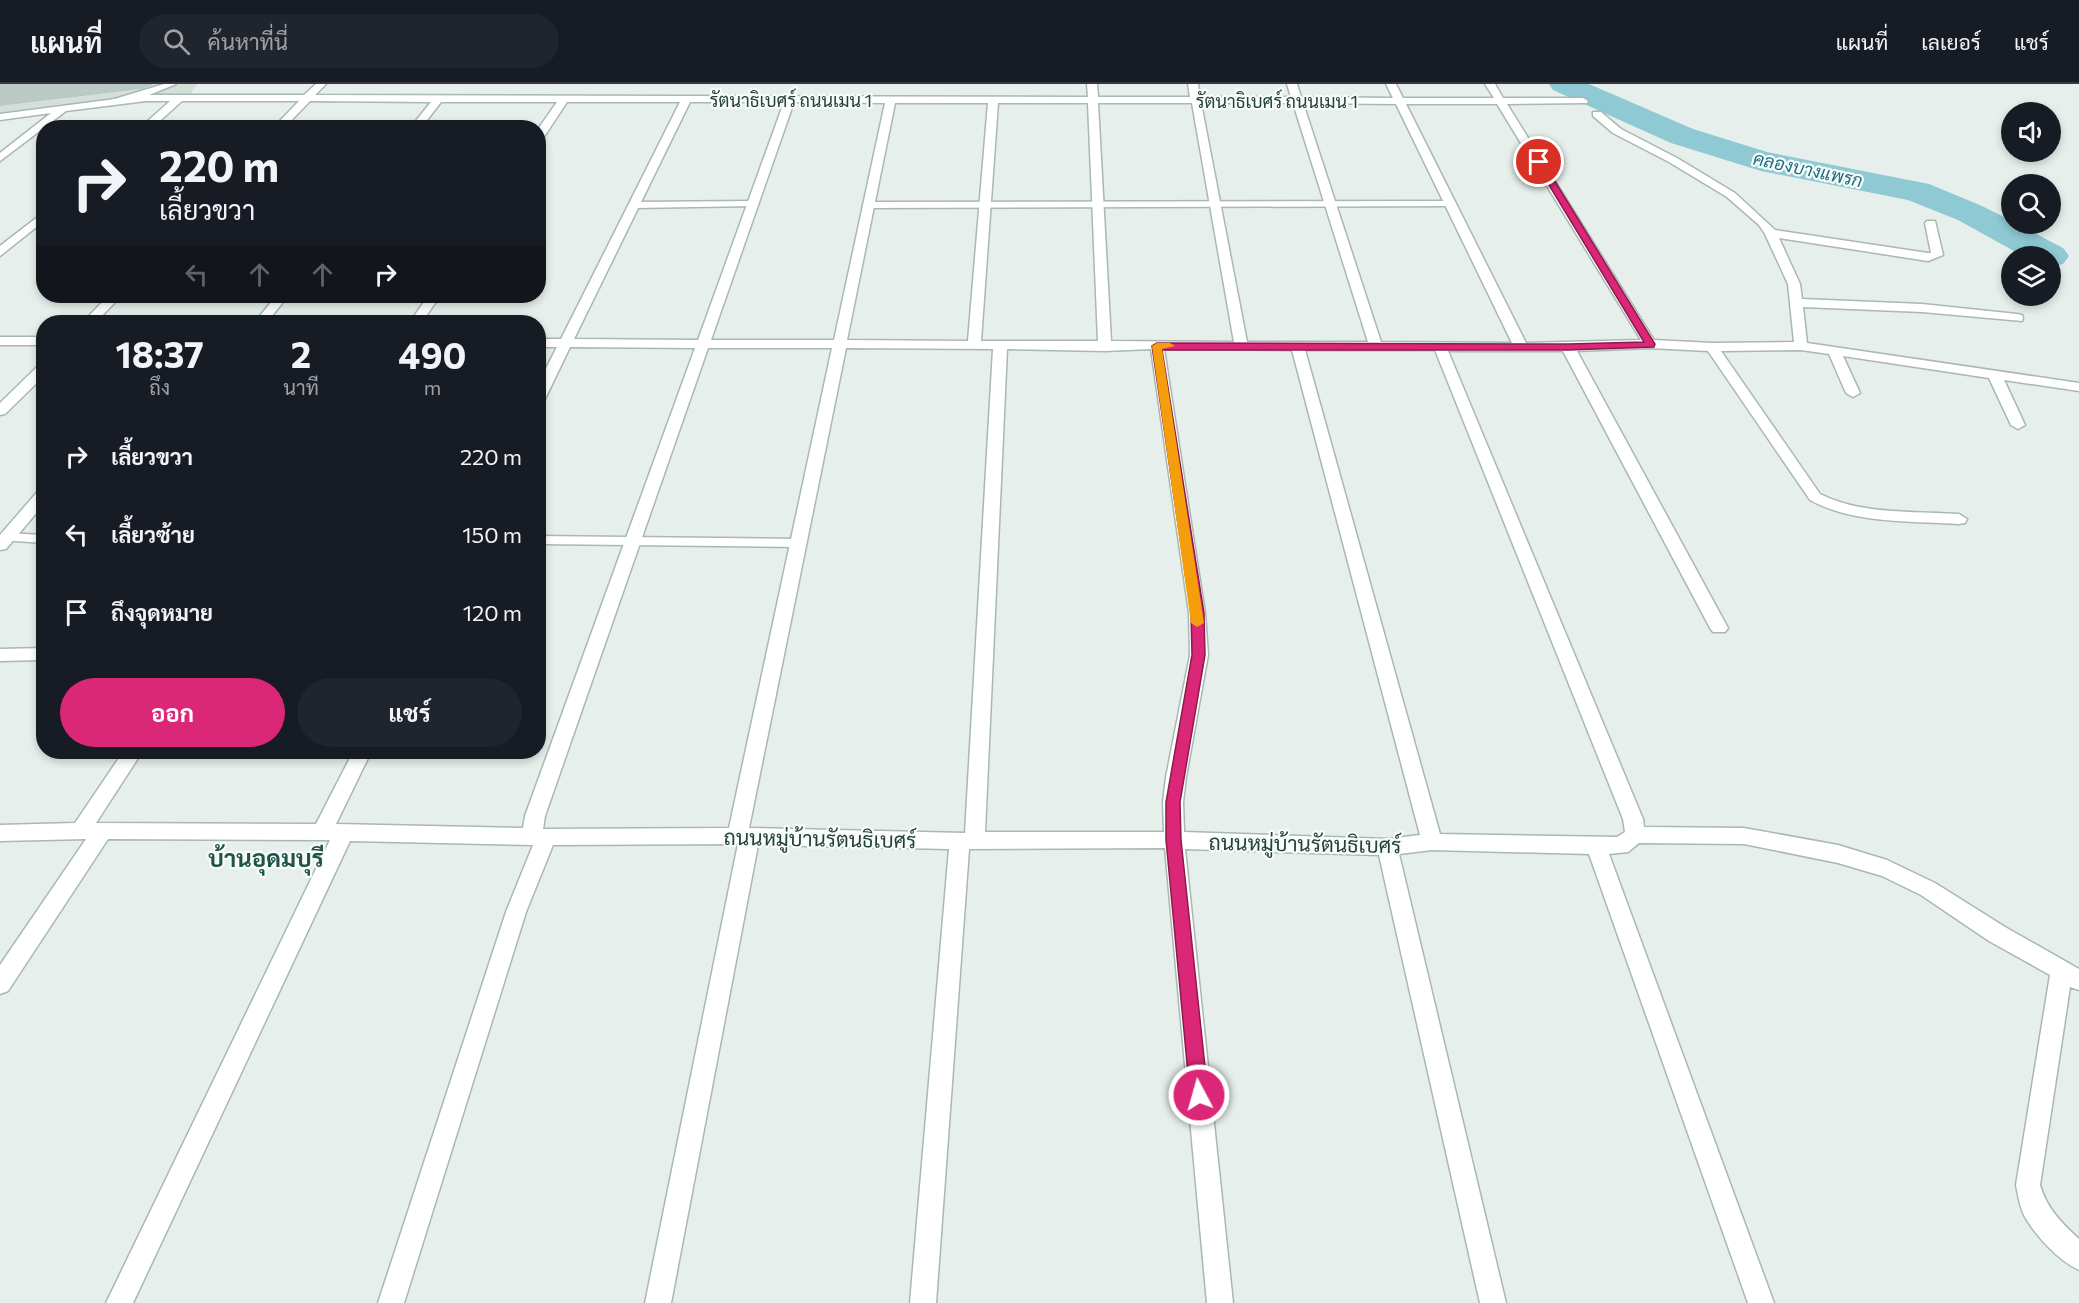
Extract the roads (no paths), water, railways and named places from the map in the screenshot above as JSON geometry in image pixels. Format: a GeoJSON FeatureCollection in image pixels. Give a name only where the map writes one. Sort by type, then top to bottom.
{"type":"FeatureCollection","features":[{"type":"Feature","properties":{"kind":"street"},"geometry":{"type":"LineString","coordinates":[[198,98],[214,84]]}},
{"type":"Feature","properties":{"kind":"street"},"geometry":{"type":"LineString","coordinates":[[286,120],[321,84]]}},
{"type":"Feature","properties":{"kind":"street"},"geometry":{"type":"LineString","coordinates":[[418,99],[431,84]]}},
{"type":"Feature","properties":{"kind":"street"},"geometry":{"type":"LineString","coordinates":[[512,100],[524,84]]}},
{"type":"Feature","properties":{"kind":"street"},"geometry":{"type":"LineString","coordinates":[[614,100],[626,84]]}},
{"type":"Feature","properties":{"kind":"street"},"geometry":{"type":"LineString","coordinates":[[1092,84],[1105,347]]}},
{"type":"Feature","properties":{"kind":"street"},"geometry":{"type":"LineString","coordinates":[[1193,84],[1241,346]]}},
{"type":"Feature","properties":{"kind":"street"},"geometry":{"type":"LineString","coordinates":[[1292,84],[1375,345]]}},
{"type":"Feature","properties":{"kind":"street"},"geometry":{"type":"LineString","coordinates":[[1391,84],[1521,347]]}},
{"type":"Feature","properties":{"kind":"street"},"geometry":{"type":"LineString","coordinates":[[1490,84],[1650,344]]}},
{"type":"Feature","properties":{"kind":"street","name":"รัตนาธิเบศร์ ถนนเมน 1"},"geometry":{"type":"LineString","coordinates":[[0,116],[146,98],[993,100],[1007,96],[1094,100],[1582,101]]}},
{"type":"Feature","properties":{"kind":"street"},"geometry":{"type":"LineString","coordinates":[[154,120],[180,98]]}},
{"type":"Feature","properties":{"kind":"street"},"geometry":{"type":"LineString","coordinates":[[422,120],[438,99]]}},
{"type":"Feature","properties":{"kind":"street"},"geometry":{"type":"LineString","coordinates":[[546,126],[563,100]]}},
{"type":"Feature","properties":{"kind":"street"},"geometry":{"type":"LineString","coordinates":[[546,384],[686,100]]}},
{"type":"Feature","properties":{"kind":"street"},"geometry":{"type":"LineString","coordinates":[[391,1303],[516,912],[538,837],[535,816],[790,100]]}},
{"type":"Feature","properties":{"kind":"street"},"geometry":{"type":"LineString","coordinates":[[658,1303],[797,543],[891,100]]}},
{"type":"Feature","properties":{"kind":"street"},"geometry":{"type":"LineString","coordinates":[[974,346],[993,100]]}},
{"type":"Feature","properties":{"kind":"street"},"geometry":{"type":"LineString","coordinates":[[50,120],[64,109]]}},
{"type":"Feature","properties":{"kind":"street"},"geometry":{"type":"LineString","coordinates":[[1597,114],[1617,131],[1731,195],[1763,223],[1771,233],[1794,284],[1801,346]]}},
{"type":"Feature","properties":{"kind":"street"},"geometry":{"type":"LineString","coordinates":[[0,158],[36,130]]}},
{"type":"Feature","properties":{"kind":"street"},"geometry":{"type":"LineString","coordinates":[[0,252],[36,222]]}},
{"type":"Feature","properties":{"kind":"street"},"geometry":{"type":"LineString","coordinates":[[1771,233],[1928,258],[1936,255],[1937,247],[1931,223]]}},
{"type":"Feature","properties":{"kind":"street"},"geometry":{"type":"LineString","coordinates":[[96,315],[108,303]]}},
{"type":"Feature","properties":{"kind":"street"},"geometry":{"type":"LineString","coordinates":[[267,315],[276,303]]}},
{"type":"Feature","properties":{"kind":"street"},"geometry":{"type":"LineString","coordinates":[[1797,303],[1922,309],[2017,318]]}},
{"type":"Feature","properties":{"kind":"street"},"geometry":{"type":"LineString","coordinates":[[0,340],[36,341]]}},
{"type":"Feature","properties":{"kind":"street"},"geometry":{"type":"LineString","coordinates":[[546,343],[1105,347],[1375,345],[1568,347],[1650,344],[1713,347],[1801,346],[2079,387]]}},
{"type":"Feature","properties":{"kind":"street"},"geometry":{"type":"LineString","coordinates":[[1439,345],[1633,819],[1635,835],[1744,836],[1838,854],[1887,869],[1928,889],[1997,934],[2070,975],[2028,1185],[2034,1208],[2051,1230],[2079,1257]]}},
{"type":"Feature","properties":{"kind":"street"},"geometry":{"type":"LineString","coordinates":[[922,1303],[968,841],[1000,346]]}},
{"type":"Feature","properties":{"kind":"street"},"geometry":{"type":"LineString","coordinates":[[1157,346],[1197,613],[1198,655],[1194,688],[1176,777],[1173,802],[1174,840],[1220,1303]]}},
{"type":"Feature","properties":{"kind":"street"},"geometry":{"type":"LineString","coordinates":[[1298,347],[1432,842]]}},
{"type":"Feature","properties":{"kind":"street"},"geometry":{"type":"LineString","coordinates":[[1568,347],[1719,628]]}},
{"type":"Feature","properties":{"kind":"street"},"geometry":{"type":"LineString","coordinates":[[1713,347],[1815,497],[1833,507],[1959,519]]}},
{"type":"Feature","properties":{"kind":"street"},"geometry":{"type":"LineString","coordinates":[[1834,351],[1853,393]]}},
{"type":"Feature","properties":{"kind":"street"},"geometry":{"type":"LineString","coordinates":[[1994,374],[2018,425]]}},
{"type":"Feature","properties":{"kind":"street"},"geometry":{"type":"LineString","coordinates":[[0,411],[36,376]]}},
{"type":"Feature","properties":{"kind":"street"},"geometry":{"type":"LineString","coordinates":[[3,541],[36,502]]}},
{"type":"Feature","properties":{"kind":"street"},"geometry":{"type":"LineString","coordinates":[[0,655],[36,654]]}},
{"type":"Feature","properties":{"kind":"street"},"geometry":{"type":"LineString","coordinates":[[0,984],[91,832],[129,759]]}},
{"type":"Feature","properties":{"kind":"street"},"geometry":{"type":"LineString","coordinates":[[119,1303],[333,833],[359,759]]}},
{"type":"Feature","properties":{"kind":"street","name":"ถนนหมู่บ้านรัตนธิเบศร์"},"geometry":{"type":"LineString","coordinates":[[0,833],[333,833],[538,837],[744,836],[968,841],[1174,840],[1387,847],[1432,842],[1621,846],[1635,835]]}},
{"type":"Feature","properties":{"kind":"street"},"geometry":{"type":"LineString","coordinates":[[1596,845],[1761,1303]]}},
{"type":"Feature","properties":{"kind":"street"},"geometry":{"type":"LineString","coordinates":[[1387,847],[1493,1303]]}},
{"type":"Feature","properties":{"kind":"lane"},"geometry":{"type":"LineString","coordinates":[[0,116],[114,100],[172,84]]}},
{"type":"Feature","properties":{"kind":"lane"},"geometry":{"type":"LineString","coordinates":[[634,205],[753,204]]}},
{"type":"Feature","properties":{"kind":"lane"},"geometry":{"type":"LineString","coordinates":[[868,205],[1450,204]]}},
{"type":"Feature","properties":{"kind":"lane"},"geometry":{"type":"LineString","coordinates":[[3,541],[36,539]]}},
{"type":"Feature","properties":{"kind":"lane"},"geometry":{"type":"LineString","coordinates":[[546,540],[797,543]]}},
{"type":"Feature","properties":{"kind":"waterway","name":"คลองบางแพรก"},"geometry":{"type":"LineString","coordinates":[[1564,84],[1682,136],[1761,161],[1917,191],[1970,213],[2031,246]]}},
{"type":"Feature","properties":{"kind":"district","name":"บ้านอุดมบุรี"},"geometry":{"type":"Point","coordinates":[266,857]}}]}
